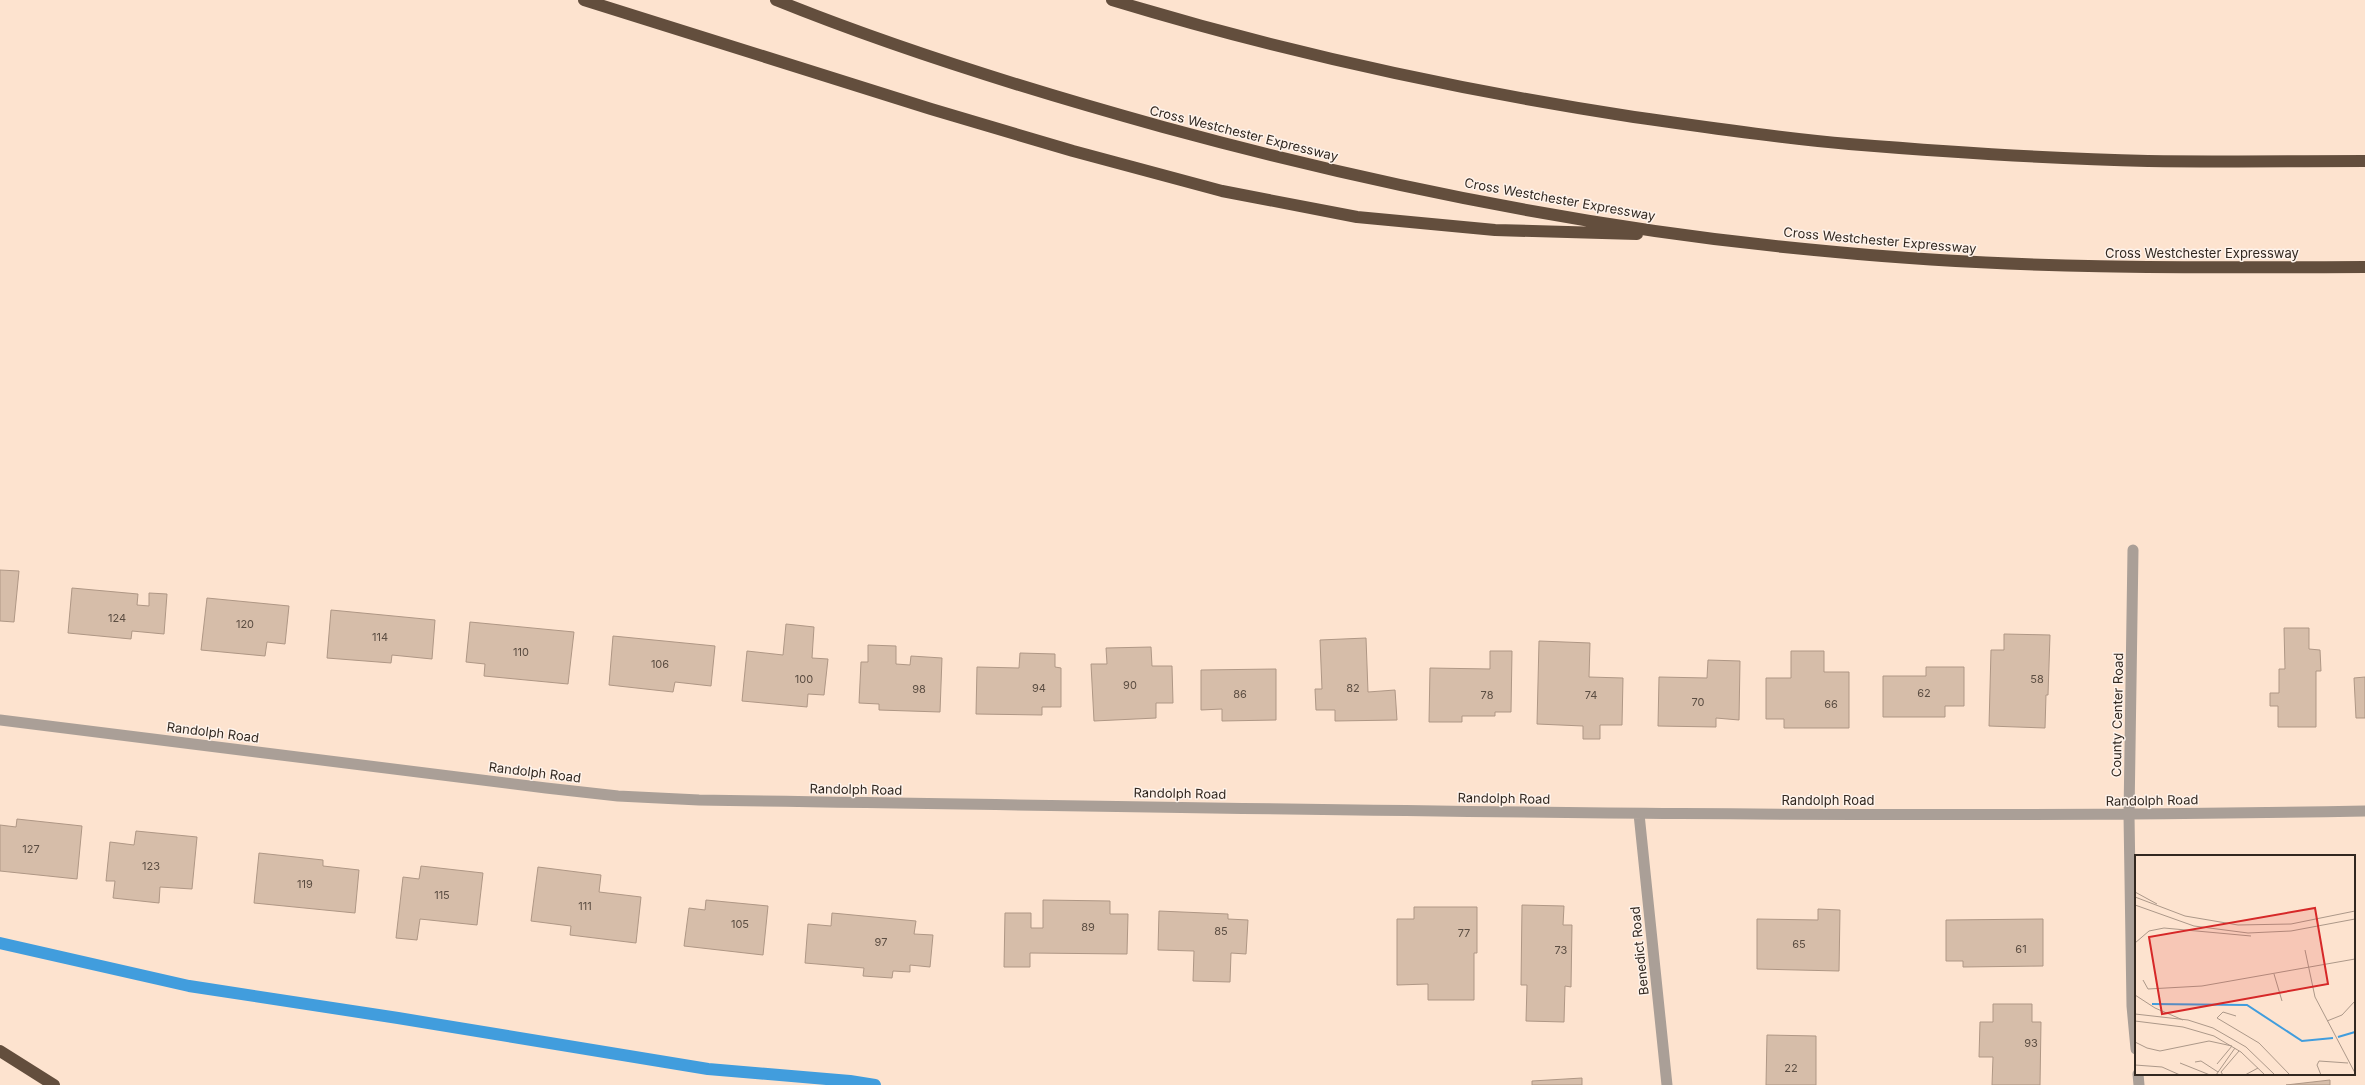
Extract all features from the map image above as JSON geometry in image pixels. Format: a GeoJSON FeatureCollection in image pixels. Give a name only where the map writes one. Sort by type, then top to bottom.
{"type":"FeatureCollection","features":[{"type":"Feature","properties":{"kind":"highway"},"geometry":{"type":"LineString","coordinates":[[584,0],[931,109],[1073,151],[1222,191],[1357,217],[1495,230],[1688,235]]}},
{"type":"Feature","properties":{"kind":"highway","name":"Cross Westchester Expressway"},"geometry":{"type":"LineString","coordinates":[[776,0],[941,61],[1087,106],[1237,147],[1386,183],[1535,211],[1688,235],[1835,252],[1986,263],[2141,268],[2365,267]]}},
{"type":"Feature","properties":{"kind":"highway"},"geometry":{"type":"LineString","coordinates":[[1112,0],[1264,42],[1408,76],[1554,104],[1703,127],[1845,144],[1994,155],[2147,161],[2365,161]]}},
{"type":"Feature","properties":{"kind":"highway"},"geometry":{"type":"LineString","coordinates":[[0,1051],[54,1085]]}},
{"type":"Feature","properties":{"kind":"street","name":"County Center Road"},"geometry":{"type":"LineString","coordinates":[[2133,550],[2129,815],[2132,1006],[2135,1038]]}},
{"type":"Feature","properties":{"kind":"street","name":"Randolph Road"},"geometry":{"type":"LineString","coordinates":[[0,720],[618,796],[699,800],[1639,814],[2129,815],[2365,810]]}},
{"type":"Feature","properties":{"kind":"street","name":"Benedict Road"},"geometry":{"type":"LineString","coordinates":[[1639,814],[1667,1085]]}},
{"type":"Feature","properties":{"kind":"street"},"geometry":{"type":"LineString","coordinates":[[2138,1075],[2139,1085]]}},
{"type":"Feature","properties":{"kind":"building"},"geometry":{"type":"Polygon","coordinates":[[[0,570],[19,571],[14,622],[0,621],[0,570]]]}},
{"type":"Feature","properties":{"kind":"building"},"geometry":{"type":"Polygon","coordinates":[[[72,588],[138,594],[137,605],[149,606],[149,593],[167,594],[164,634],[132,631],[131,639],[68,633],[72,588]]]}},
{"type":"Feature","properties":{"kind":"building"},"geometry":{"type":"Polygon","coordinates":[[[207,598],[289,606],[285,644],[267,642],[265,656],[201,650],[207,598]]]}},
{"type":"Feature","properties":{"kind":"building"},"geometry":{"type":"Polygon","coordinates":[[[331,610],[435,620],[432,659],[392,655],[391,663],[327,658],[331,610]]]}},
{"type":"Feature","properties":{"kind":"building"},"geometry":{"type":"Polygon","coordinates":[[[470,622],[574,632],[568,684],[484,676],[485,664],[466,662],[470,622]]]}},
{"type":"Feature","properties":{"kind":"building"},"geometry":{"type":"Polygon","coordinates":[[[786,624],[814,627],[812,658],[828,659],[824,695],[808,694],[807,707],[742,701],[747,651],[783,655],[786,624]]]}},
{"type":"Feature","properties":{"kind":"building"},"geometry":{"type":"Polygon","coordinates":[[[2284,628],[2309,628],[2309,649],[2320,650],[2321,671],[2316,671],[2316,727],[2278,727],[2278,706],[2270,706],[2270,693],[2279,693],[2279,669],[2285,669],[2284,628]]]}},
{"type":"Feature","properties":{"kind":"building"},"geometry":{"type":"Polygon","coordinates":[[[2004,634],[2050,635],[2048,695],[2046,695],[2045,728],[1989,726],[1991,650],[2004,650],[2004,634]]]}},
{"type":"Feature","properties":{"kind":"building"},"geometry":{"type":"Polygon","coordinates":[[[613,636],[715,646],[711,686],[675,682],[673,692],[609,685],[613,636]]]}},
{"type":"Feature","properties":{"kind":"building"},"geometry":{"type":"Polygon","coordinates":[[[1366,638],[1368,692],[1395,690],[1397,720],[1335,721],[1335,710],[1316,710],[1315,689],[1322,689],[1320,640],[1366,638]]]}},
{"type":"Feature","properties":{"kind":"building"},"geometry":{"type":"Polygon","coordinates":[[[1539,641],[1590,643],[1589,677],[1623,678],[1622,725],[1600,725],[1600,739],[1583,739],[1583,726],[1537,724],[1539,641]]]}},
{"type":"Feature","properties":{"kind":"building"},"geometry":{"type":"Polygon","coordinates":[[[868,645],[896,646],[896,664],[910,665],[911,656],[942,658],[940,712],[879,710],[879,704],[859,703],[861,662],[868,662],[868,645]]]}},
{"type":"Feature","properties":{"kind":"building"},"geometry":{"type":"Polygon","coordinates":[[[1151,647],[1152,666],[1172,666],[1173,703],[1156,703],[1156,718],[1094,721],[1091,664],[1107,664],[1106,648],[1151,647]]]}},
{"type":"Feature","properties":{"kind":"building"},"geometry":{"type":"Polygon","coordinates":[[[1490,651],[1512,651],[1511,712],[1495,712],[1495,716],[1462,716],[1462,722],[1429,722],[1430,668],[1490,669],[1490,651]]]}},
{"type":"Feature","properties":{"kind":"building"},"geometry":{"type":"Polygon","coordinates":[[[1791,651],[1824,651],[1824,672],[1849,672],[1849,728],[1784,728],[1784,719],[1766,719],[1766,678],[1791,678],[1791,651]]]}},
{"type":"Feature","properties":{"kind":"building"},"geometry":{"type":"Polygon","coordinates":[[[1020,653],[1055,654],[1055,667],[1061,668],[1061,707],[1042,707],[1042,715],[976,714],[977,667],[1019,668],[1020,653]]]}},
{"type":"Feature","properties":{"kind":"building"},"geometry":{"type":"Polygon","coordinates":[[[1708,660],[1740,661],[1739,720],[1716,718],[1716,727],[1658,726],[1659,677],[1707,678],[1708,660]]]}},
{"type":"Feature","properties":{"kind":"building"},"geometry":{"type":"Polygon","coordinates":[[[1926,667],[1964,667],[1964,706],[1945,706],[1945,717],[1883,717],[1883,676],[1926,676],[1926,667]]]}},
{"type":"Feature","properties":{"kind":"building"},"geometry":{"type":"Polygon","coordinates":[[[1276,669],[1276,720],[1222,721],[1222,709],[1201,710],[1201,670],[1276,669]]]}},
{"type":"Feature","properties":{"kind":"building"},"geometry":{"type":"Polygon","coordinates":[[[2365,677],[2365,718],[2356,718],[2354,678],[2365,677]]]}},
{"type":"Feature","properties":{"kind":"building"},"geometry":{"type":"Polygon","coordinates":[[[17,819],[82,826],[77,879],[0,871],[0,825],[16,827],[17,819]]]}},
{"type":"Feature","properties":{"kind":"building"},"geometry":{"type":"Polygon","coordinates":[[[136,831],[197,837],[192,889],[160,887],[159,903],[113,898],[115,881],[106,881],[110,842],[134,845],[136,831]]]}},
{"type":"Feature","properties":{"kind":"building"},"geometry":{"type":"Polygon","coordinates":[[[259,853],[323,860],[323,866],[359,870],[355,913],[254,903],[259,853]]]}},
{"type":"Feature","properties":{"kind":"building"},"geometry":{"type":"Polygon","coordinates":[[[421,866],[483,873],[477,925],[420,919],[417,940],[396,938],[403,877],[419,879],[421,866]]]}},
{"type":"Feature","properties":{"kind":"building"},"geometry":{"type":"Polygon","coordinates":[[[538,867],[601,875],[599,892],[641,897],[636,943],[570,935],[571,926],[531,921],[538,867]]]}},
{"type":"Feature","properties":{"kind":"building"},"geometry":{"type":"Polygon","coordinates":[[[706,900],[768,906],[763,955],[684,946],[689,908],[705,910],[706,900]]]}},
{"type":"Feature","properties":{"kind":"building"},"geometry":{"type":"Polygon","coordinates":[[[1043,900],[1110,901],[1110,914],[1128,914],[1127,954],[1030,953],[1030,967],[1004,967],[1005,913],[1031,913],[1031,928],[1043,928],[1043,900]]]}},
{"type":"Feature","properties":{"kind":"building"},"geometry":{"type":"Polygon","coordinates":[[[1522,905],[1564,906],[1563,925],[1572,925],[1571,987],[1565,986],[1564,1022],[1526,1021],[1527,985],[1521,985],[1522,905]]]}},
{"type":"Feature","properties":{"kind":"building"},"geometry":{"type":"Polygon","coordinates":[[[1414,907],[1477,907],[1477,953],[1474,953],[1474,1000],[1428,1000],[1428,984],[1397,985],[1397,919],[1414,919],[1414,907]]]}},
{"type":"Feature","properties":{"kind":"building"},"geometry":{"type":"Polygon","coordinates":[[[1818,909],[1840,910],[1839,971],[1757,969],[1757,919],[1818,920],[1818,909]]]}},
{"type":"Feature","properties":{"kind":"building"},"geometry":{"type":"Polygon","coordinates":[[[1159,911],[1228,914],[1228,919],[1248,920],[1246,954],[1231,953],[1230,982],[1193,981],[1194,951],[1158,950],[1159,911]]]}},
{"type":"Feature","properties":{"kind":"building"},"geometry":{"type":"Polygon","coordinates":[[[832,913],[916,921],[914,934],[933,935],[930,967],[910,965],[910,972],[893,971],[892,978],[863,976],[864,968],[805,963],[808,924],[831,926],[832,913]]]}},
{"type":"Feature","properties":{"kind":"building"},"geometry":{"type":"Polygon","coordinates":[[[2043,919],[2043,966],[1963,967],[1963,961],[1946,961],[1946,920],[2043,919]]]}},
{"type":"Feature","properties":{"kind":"building"},"geometry":{"type":"Polygon","coordinates":[[[1993,1004],[2032,1004],[2032,1022],[2041,1022],[2040,1085],[1992,1085],[1993,1057],[1979,1057],[1980,1022],[1993,1022],[1993,1004]]]}},
{"type":"Feature","properties":{"kind":"building"},"geometry":{"type":"Polygon","coordinates":[[[1767,1035],[1816,1036],[1816,1085],[1766,1085],[1767,1035]]]}},
{"type":"Feature","properties":{"kind":"building"},"geometry":{"type":"Polygon","coordinates":[[[1582,1078],[1582,1085],[1532,1085],[1532,1081],[1582,1078]]]}},
{"type":"Feature","properties":{"kind":"building"},"geometry":{"type":"Polygon","coordinates":[[[2330,1080],[2330,1085],[2286,1085],[2330,1080]]]}},
{"type":"Feature","properties":{"kind":"waterway"},"geometry":{"type":"LineString","coordinates":[[0,943],[189,986],[398,1018],[708,1069],[850,1081],[875,1085]]}}]}
